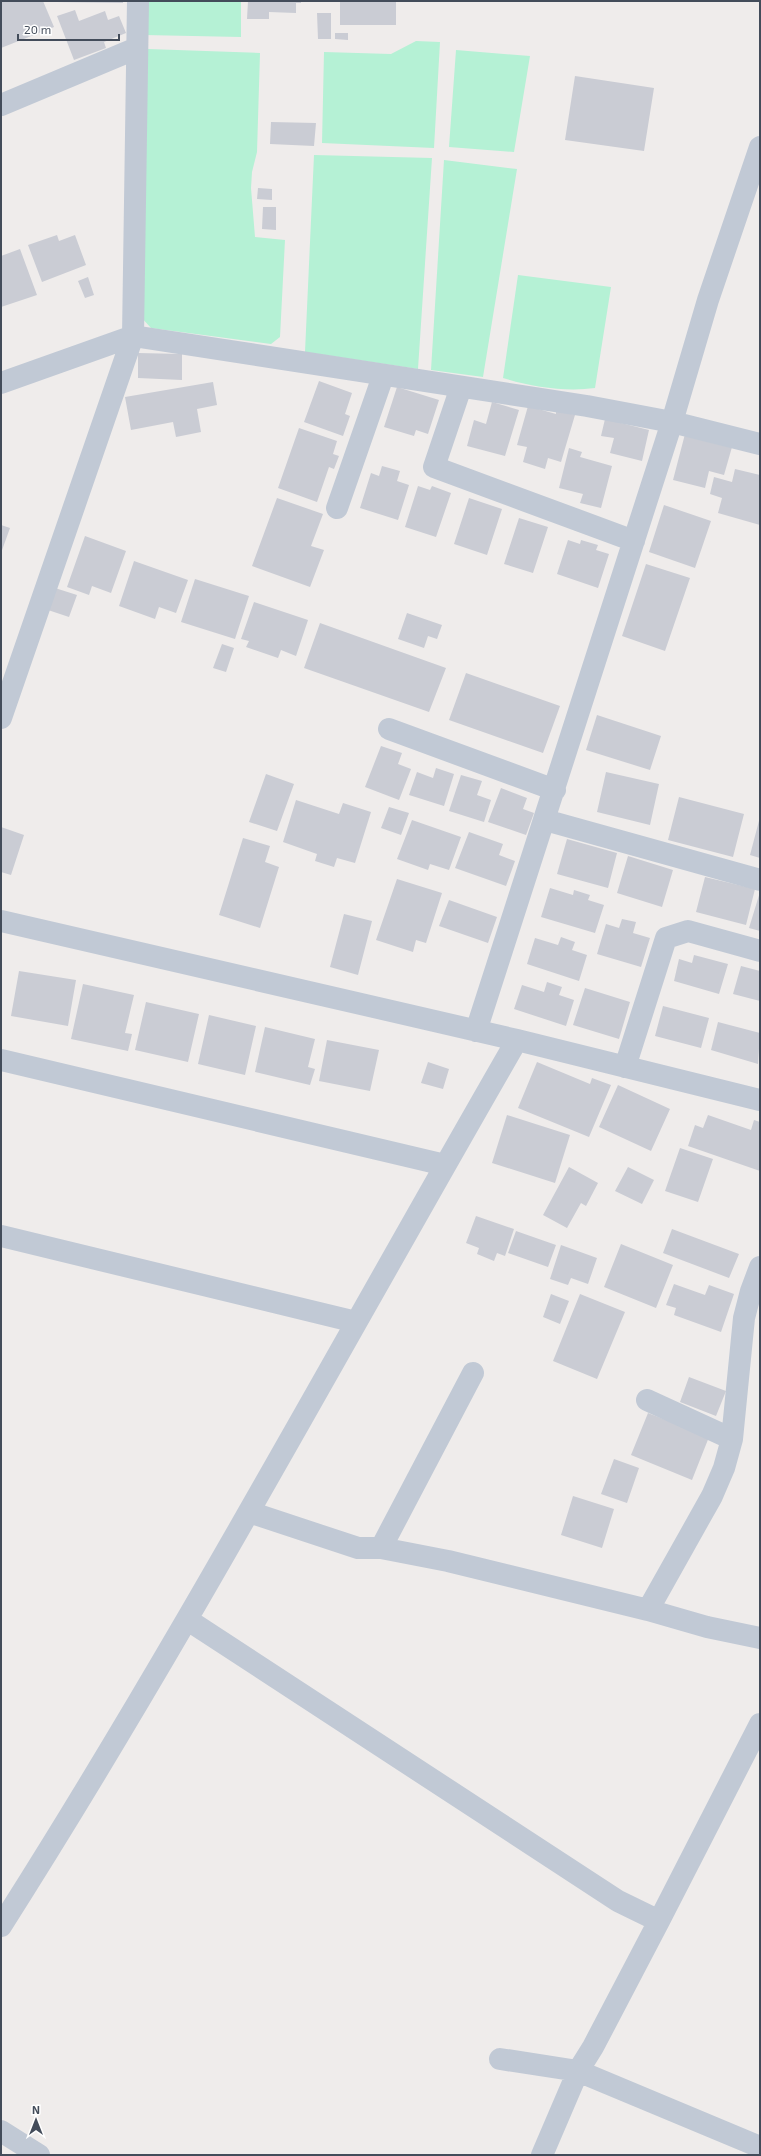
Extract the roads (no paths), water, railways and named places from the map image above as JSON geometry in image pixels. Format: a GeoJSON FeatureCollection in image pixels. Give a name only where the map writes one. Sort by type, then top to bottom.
{"type":"FeatureCollection","features":[{"type":"Feature","properties":{"kind":"street"},"geometry":{"type":"LineString","coordinates":[[1,718],[133,336],[138,1]]}},
{"type":"Feature","properties":{"kind":"street"},"geometry":{"type":"LineString","coordinates":[[1,105],[137,48]]}},
{"type":"Feature","properties":{"kind":"street"},"geometry":{"type":"LineString","coordinates":[[476,1030],[555,790],[672,422],[708,300],[760,147]]}},
{"type":"Feature","properties":{"kind":"street"},"geometry":{"type":"LineString","coordinates":[[1,383],[133,336],[383,376],[587,406],[672,422],[760,444]]}},
{"type":"Feature","properties":{"kind":"street"},"geometry":{"type":"LineString","coordinates":[[337,508],[383,376]]}},
{"type":"Feature","properties":{"kind":"street"},"geometry":{"type":"LineString","coordinates":[[461,387],[434,468],[634,541]]}},
{"type":"Feature","properties":{"kind":"street"},"geometry":{"type":"LineString","coordinates":[[388,729],[555,790]]}},
{"type":"Feature","properties":{"kind":"street"},"geometry":{"type":"LineString","coordinates":[[545,820],[760,880]]}},
{"type":"Feature","properties":{"kind":"street"},"geometry":{"type":"LineString","coordinates":[[1,921],[476,1030],[625,1068],[760,1100]]}},
{"type":"Feature","properties":{"kind":"street"},"geometry":{"type":"LineString","coordinates":[[625,1068],[666,938],[688,932],[760,951]]}},
{"type":"Feature","properties":{"kind":"street"},"geometry":{"type":"LineString","coordinates":[[1,1926],[47,1854],[188,1620],[517,1040]]}},
{"type":"Feature","properties":{"kind":"street"},"geometry":{"type":"LineString","coordinates":[[1,1060],[445,1165]]}},
{"type":"Feature","properties":{"kind":"street"},"geometry":{"type":"LineString","coordinates":[[1,1236],[356,1322]]}},
{"type":"Feature","properties":{"kind":"street"},"geometry":{"type":"LineString","coordinates":[[648,1610],[712,1496],[724,1468],[732,1438],[744,1318],[751,1291],[760,1267]]}},
{"type":"Feature","properties":{"kind":"street"},"geometry":{"type":"LineString","coordinates":[[381,1548],[473,1372]]}},
{"type":"Feature","properties":{"kind":"street"},"geometry":{"type":"LineString","coordinates":[[647,1400],[732,1438]]}},
{"type":"Feature","properties":{"kind":"street"},"geometry":{"type":"LineString","coordinates":[[249,1512],[358,1548],[381,1548],[448,1561],[648,1610],[707,1627],[760,1638]]}},
{"type":"Feature","properties":{"kind":"street"},"geometry":{"type":"LineString","coordinates":[[188,1620],[605,1893],[659,1921]]}},
{"type":"Feature","properties":{"kind":"street"},"geometry":{"type":"LineString","coordinates":[[542,2155],[578,2071],[593,2047],[760,1724]]}},
{"type":"Feature","properties":{"kind":"street"},"geometry":{"type":"LineString","coordinates":[[500,2059],[578,2071],[760,2147]]}},
{"type":"Feature","properties":{"kind":"street"},"geometry":{"type":"LineString","coordinates":[[1,2132],[39,2155]]}}]}
